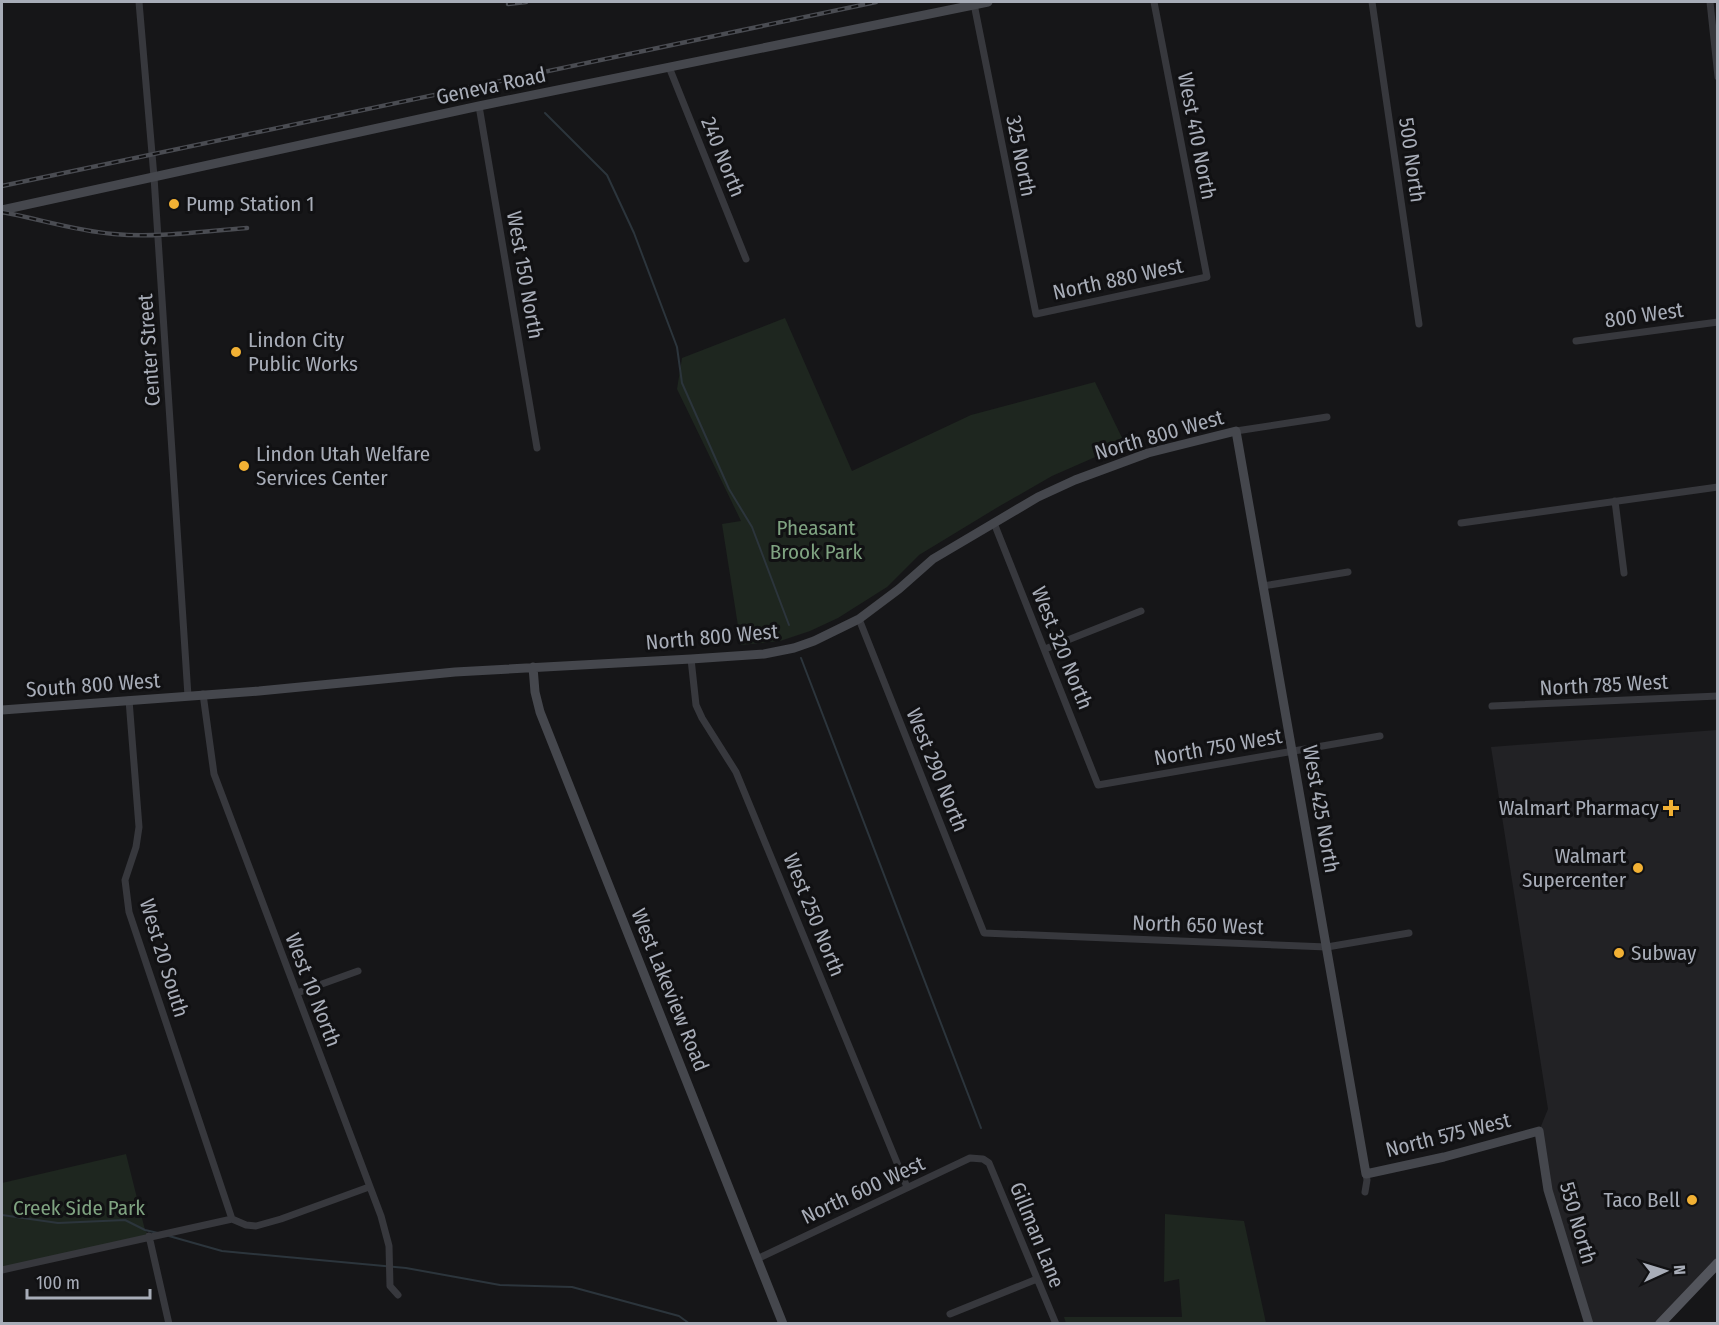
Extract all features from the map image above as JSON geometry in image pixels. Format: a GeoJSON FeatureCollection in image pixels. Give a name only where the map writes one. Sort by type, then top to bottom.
{"type":"FeatureCollection","features":[{"type":"Feature","properties":{"kind":"main road"},"geometry":{"type":"LineString","coordinates":[[1660,1323],[1718,1263]]}},
{"type":"Feature","properties":{"kind":"street","name":"Center Street"},"geometry":{"type":"LineString","coordinates":[[139,2],[154,177],[188,696]]}},
{"type":"Feature","properties":{"kind":"street","name":"Geneva Road"},"geometry":{"type":"LineString","coordinates":[[2,210],[479,106],[988,2]]}},
{"type":"Feature","properties":{"kind":"street","name":"West 410 North"},"geometry":{"type":"LineString","coordinates":[[1154,2],[1208,277]]}},
{"type":"Feature","properties":{"kind":"street","name":"500 North"},"geometry":{"type":"LineString","coordinates":[[1372,2],[1419,324]]}},
{"type":"Feature","properties":{"kind":"street"},"geometry":{"type":"LineString","coordinates":[[1710,2],[1718,78]]}},
{"type":"Feature","properties":{"kind":"street","name":"325 North"},"geometry":{"type":"LineString","coordinates":[[974,4],[1036,314]]}},
{"type":"Feature","properties":{"kind":"street","name":"240 North"},"geometry":{"type":"LineString","coordinates":[[669,67],[746,259]]}},
{"type":"Feature","properties":{"kind":"street","name":"West 150 North"},"geometry":{"type":"LineString","coordinates":[[479,106],[537,448]]}},
{"type":"Feature","properties":{"kind":"street","name":"North 880 West"},"geometry":{"type":"LineString","coordinates":[[1036,314],[1208,277]]}},
{"type":"Feature","properties":{"kind":"street","name":"800 West"},"geometry":{"type":"LineString","coordinates":[[1576,341],[1718,322]]}},
{"type":"Feature","properties":{"kind":"street","name":"North 800 West"},"geometry":{"type":"LineString","coordinates":[[188,696],[533,667],[764,654],[794,648],[859,619],[890,597],[933,560],[1038,497],[1112,465],[1180,443],[1236,431],[1327,417]]}},
{"type":"Feature","properties":{"kind":"street","name":"West 425 North"},"geometry":{"type":"LineString","coordinates":[[1236,431],[1366,1174],[1365,1192]]}},
{"type":"Feature","properties":{"kind":"street"},"geometry":{"type":"LineString","coordinates":[[1461,523],[1718,487]]}},
{"type":"Feature","properties":{"kind":"street"},"geometry":{"type":"LineString","coordinates":[[1615,501],[1624,573]]}},
{"type":"Feature","properties":{"kind":"street","name":"West 320 North"},"geometry":{"type":"LineString","coordinates":[[994,523],[1098,785]]}},
{"type":"Feature","properties":{"kind":"street"},"geometry":{"type":"LineString","coordinates":[[1263,586],[1348,572]]}},
{"type":"Feature","properties":{"kind":"street"},"geometry":{"type":"LineString","coordinates":[[1045,649],[1141,611]]}},
{"type":"Feature","properties":{"kind":"street","name":"West 290 North"},"geometry":{"type":"LineString","coordinates":[[859,619],[984,933]]}},
{"type":"Feature","properties":{"kind":"street","name":"West 250 North"},"geometry":{"type":"LineString","coordinates":[[691,659],[696,705],[736,772],[907,1187]]}},
{"type":"Feature","properties":{"kind":"street","name":"West Lakeview Road"},"geometry":{"type":"LineString","coordinates":[[533,667],[535,692],[540,712],[783,1323]]}},
{"type":"Feature","properties":{"kind":"street","name":"West 10 North"},"geometry":{"type":"LineString","coordinates":[[203,694],[214,774],[381,1216],[389,1246],[390,1286],[398,1295]]}},
{"type":"Feature","properties":{"kind":"street","name":"South 800 West"},"geometry":{"type":"LineString","coordinates":[[2,710],[188,696]]}},
{"type":"Feature","properties":{"kind":"street","name":"North 785 West"},"geometry":{"type":"LineString","coordinates":[[1492,706],[1718,696]]}},
{"type":"Feature","properties":{"kind":"street","name":"West 20 South"},"geometry":{"type":"LineString","coordinates":[[129,700],[139,827],[136,847],[125,880],[129,912],[232,1219]]}},
{"type":"Feature","properties":{"kind":"street","name":"North 750 West"},"geometry":{"type":"LineString","coordinates":[[1098,785],[1380,736]]}},
{"type":"Feature","properties":{"kind":"street","name":"North 650 West"},"geometry":{"type":"LineString","coordinates":[[984,933],[1327,947],[1409,933]]}},
{"type":"Feature","properties":{"kind":"street"},"geometry":{"type":"LineString","coordinates":[[297,993],[358,971]]}},
{"type":"Feature","properties":{"kind":"street","name":"North 575 West"},"geometry":{"type":"LineString","coordinates":[[1366,1174],[1444,1157],[1539,1131]]}},
{"type":"Feature","properties":{"kind":"street","name":"550 North"},"geometry":{"type":"LineString","coordinates":[[1539,1131],[1548,1190],[1589,1323]]}},
{"type":"Feature","properties":{"kind":"street","name":"North 600 West"},"geometry":{"type":"LineString","coordinates":[[757,1259],[970,1158],[977,1157],[986,1160]]}},
{"type":"Feature","properties":{"kind":"street","name":"Gillman Lane"},"geometry":{"type":"LineString","coordinates":[[986,1160],[1056,1323]]}},
{"type":"Feature","properties":{"kind":"street"},"geometry":{"type":"LineString","coordinates":[[2,1270],[232,1219],[246,1225],[256,1226],[369,1187]]}},
{"type":"Feature","properties":{"kind":"street"},"geometry":{"type":"LineString","coordinates":[[149,1236],[169,1323]]}},
{"type":"Feature","properties":{"kind":"street"},"geometry":{"type":"LineString","coordinates":[[950,1314],[1037,1280]]}},
{"type":"Feature","properties":{"kind":"shaded area"},"geometry":{"type":"Polygon","coordinates":[[[1717,730],[1717,1265],[1661,1323],[1589,1323],[1548,1190],[1539,1131],[1548,1109],[1491,747],[1717,730]]]}},
{"type":"Feature","properties":{"kind":"green space","name":"Pheasant Brook Park"},"geometry":{"type":"Polygon","coordinates":[[[785,318],[852,471],[971,415],[1095,382],[1125,444],[1052,476],[998,507],[919,555],[887,587],[838,618],[780,641],[741,645],[722,524],[741,521],[677,389],[682,358],[785,318]]]}},
{"type":"Feature","properties":{"kind":"green space","name":"Creek Side Park"},"geometry":{"type":"Polygon","coordinates":[[[126,1154],[145,1230],[149,1236],[2,1270],[2,1183],[126,1154]]]}},
{"type":"Feature","properties":{"kind":"green space"},"geometry":{"type":"Polygon","coordinates":[[[1165,1214],[1244,1221],[1266,1323],[1066,1323],[1064,1317],[1182,1317],[1179,1279],[1164,1282],[1165,1214]]]}},
{"type":"Feature","properties":{"kind":"waterway"},"geometry":{"type":"LineString","coordinates":[[545,113],[607,175],[634,233],[677,347],[682,383],[729,489],[752,527],[789,625]]}},
{"type":"Feature","properties":{"kind":"waterway"},"geometry":{"type":"LineString","coordinates":[[801,658],[981,1128]]}},
{"type":"Feature","properties":{"kind":"waterway"},"geometry":{"type":"LineString","coordinates":[[2,1215],[58,1223],[125,1220],[145,1230],[158,1233]]}},
{"type":"Feature","properties":{"kind":"waterway"},"geometry":{"type":"LineString","coordinates":[[169,1236],[222,1251],[406,1268],[500,1285],[572,1287],[679,1316],[690,1324]]}},
{"type":"Feature","properties":{"kind":"railway"},"geometry":{"type":"LineString","coordinates":[[508,4],[526,2]]}},
{"type":"Feature","properties":{"kind":"railway"},"geometry":{"type":"LineString","coordinates":[[2,186],[876,2]]}},
{"type":"Feature","properties":{"kind":"railway"},"geometry":{"type":"LineString","coordinates":[[2,212],[72,228],[114,234],[164,235],[247,228]]}},
{"type":"Feature","properties":{"kind":"place","name":"Pump Station 1"},"geometry":{"type":"Point","coordinates":[174,204]}},
{"type":"Feature","properties":{"kind":"place","name":"Lindon City Public Works"},"geometry":{"type":"Point","coordinates":[236,352]}},
{"type":"Feature","properties":{"kind":"place","name":"Lindon Utah Welfare Services Center"},"geometry":{"type":"Point","coordinates":[244,466]}},
{"type":"Feature","properties":{"kind":"place","name":"Walmart Pharmacy"},"geometry":{"type":"Point","coordinates":[1671,808]}},
{"type":"Feature","properties":{"kind":"place","name":"Walmart Supercenter"},"geometry":{"type":"Point","coordinates":[1638,868]}},
{"type":"Feature","properties":{"kind":"place","name":"Subway"},"geometry":{"type":"Point","coordinates":[1619,953]}},
{"type":"Feature","properties":{"kind":"place","name":"Taco Bell"},"geometry":{"type":"Point","coordinates":[1692,1200]}}]}
